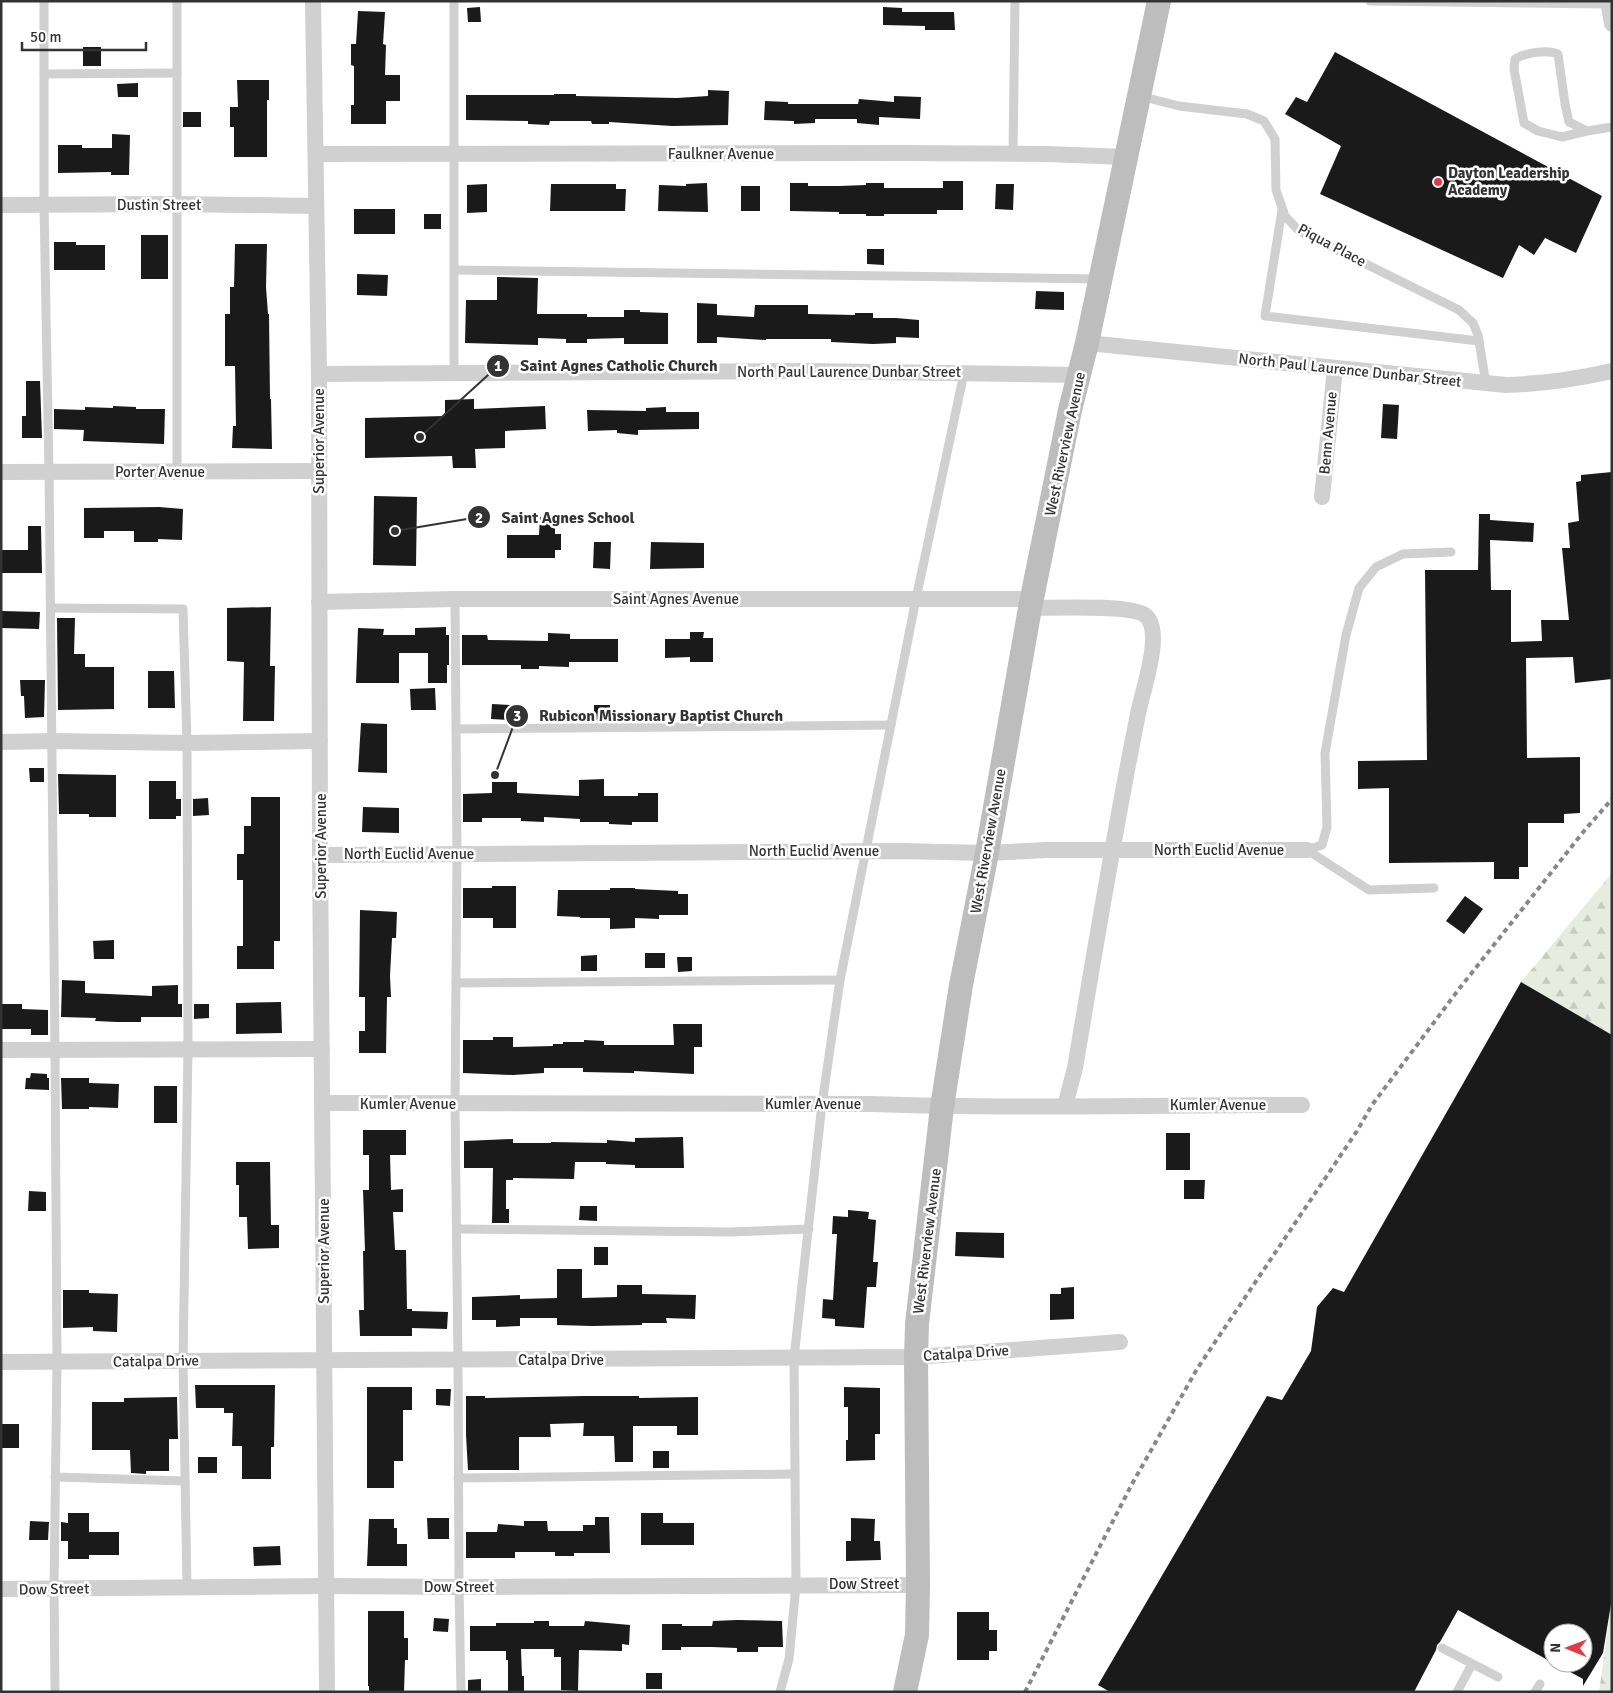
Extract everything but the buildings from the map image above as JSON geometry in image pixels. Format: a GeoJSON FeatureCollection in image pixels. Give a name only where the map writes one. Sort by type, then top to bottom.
{"type":"FeatureCollection","features":[{"type":"Feature","properties":{"kind":"street","name":"Superior Avenue"},"geometry":{"type":"LineString","coordinates":[[312,1],[319,374],[320,855],[327,1692]]}},
{"type":"Feature","properties":{"kind":"street","name":"West Riverview Avenue"},"geometry":{"type":"LineString","coordinates":[[905,1692],[916,1635],[918,1585],[917,1324],[942,1107],[961,985],[987,853],[1031,603],[1070,410],[1087,343],[1159,1]]}},
{"type":"Feature","properties":{"kind":"street"},"geometry":{"type":"LineString","coordinates":[[1608,3],[1612,24]]}},
{"type":"Feature","properties":{"kind":"street","name":"Faulkner Avenue"},"geometry":{"type":"LineString","coordinates":[[316,154],[1013,154],[1126,157]]}},
{"type":"Feature","properties":{"kind":"street","name":"Dustin Street"},"geometry":{"type":"LineString","coordinates":[[1,206],[176,204],[316,206]]}},
{"type":"Feature","properties":{"kind":"street","name":"North Paul Laurence Dunbar Street"},"geometry":{"type":"LineString","coordinates":[[1087,343],[1486,384],[1535,384],[1563,381],[1612,371]]}},
{"type":"Feature","properties":{"kind":"street","name":"Benn Avenue"},"geometry":{"type":"LineString","coordinates":[[1322,497],[1335,368]]}},
{"type":"Feature","properties":{"kind":"street","name":"North Paul Laurence Dunbar Street"},"geometry":{"type":"LineString","coordinates":[[319,374],[805,371],[1079,375]]}},
{"type":"Feature","properties":{"kind":"street","name":"Porter Avenue"},"geometry":{"type":"LineString","coordinates":[[1,472],[319,471]]}},
{"type":"Feature","properties":{"kind":"street","name":"Saint Agnes Avenue"},"geometry":{"type":"LineString","coordinates":[[319,602],[455,599],[916,599],[1031,603],[1137,610],[1146,615],[1152,624],[1153,648],[1138,713],[1112,850],[1075,1068],[1065,1106]]}},
{"type":"Feature","properties":{"kind":"street"},"geometry":{"type":"LineString","coordinates":[[1,742],[187,743],[320,740]]}},
{"type":"Feature","properties":{"kind":"street","name":"North Euclid Avenue"},"geometry":{"type":"LineString","coordinates":[[320,855],[1307,850]]}},
{"type":"Feature","properties":{"kind":"street"},"geometry":{"type":"LineString","coordinates":[[1,1050],[322,1049]]}},
{"type":"Feature","properties":{"kind":"street","name":"Kumler Avenue"},"geometry":{"type":"LineString","coordinates":[[323,1103],[455,1105],[822,1104],[942,1107],[1165,1104],[1302,1105]]}},
{"type":"Feature","properties":{"kind":"street","name":"Catalpa Drive"},"geometry":{"type":"LineString","coordinates":[[1,1362],[916,1357],[1120,1342]]}},
{"type":"Feature","properties":{"kind":"street","name":"Dow Street"},"geometry":{"type":"LineString","coordinates":[[1,1589],[326,1586],[918,1585]]}},
{"type":"Feature","properties":{"kind":"lane"},"geometry":{"type":"LineString","coordinates":[[44,1],[44,205],[50,471],[56,1050],[55,1692]]}},
{"type":"Feature","properties":{"kind":"lane"},"geometry":{"type":"LineString","coordinates":[[177,1],[177,472]]}},
{"type":"Feature","properties":{"kind":"lane"},"geometry":{"type":"LineString","coordinates":[[454,1],[454,372]]}},
{"type":"Feature","properties":{"kind":"lane"},"geometry":{"type":"LineString","coordinates":[[1013,154],[1015,1]]}},
{"type":"Feature","properties":{"kind":"lane"},"geometry":{"type":"LineString","coordinates":[[1370,1],[1608,3]]}},
{"type":"Feature","properties":{"kind":"lane"},"geometry":{"type":"LineString","coordinates":[[1586,130],[1570,122],[1565,104],[1558,54],[1552,51],[1520,56],[1515,59],[1514,69],[1524,123],[1538,131],[1562,137],[1586,130],[1612,128]]}},
{"type":"Feature","properties":{"kind":"lane"},"geometry":{"type":"LineString","coordinates":[[44,74],[177,73]]}},
{"type":"Feature","properties":{"kind":"lane","name":"Piqua Place"},"geometry":{"type":"LineString","coordinates":[[1138,96],[1179,106],[1247,114],[1264,121],[1275,139],[1276,190],[1284,216],[1299,231],[1459,310],[1473,323],[1479,341],[1486,384]]}},
{"type":"Feature","properties":{"kind":"lane"},"geometry":{"type":"LineString","coordinates":[[1282,208],[1265,316],[1479,341]]}},
{"type":"Feature","properties":{"kind":"lane"},"geometry":{"type":"LineString","coordinates":[[455,270],[1100,279]]}},
{"type":"Feature","properties":{"kind":"lane"},"geometry":{"type":"LineString","coordinates":[[780,1692],[789,1659],[796,1585],[794,1358],[822,1104],[840,980],[865,851],[964,373]]}},
{"type":"Feature","properties":{"kind":"lane"},"geometry":{"type":"LineString","coordinates":[[1307,850],[1322,844],[1328,827],[1326,753],[1346,635],[1359,588],[1376,567],[1402,554],[1452,552]]}},
{"type":"Feature","properties":{"kind":"lane"},"geometry":{"type":"LineString","coordinates":[[455,599],[457,854],[455,1105],[461,1692]]}},
{"type":"Feature","properties":{"kind":"lane"},"geometry":{"type":"LineString","coordinates":[[51,608],[183,609],[187,743],[188,1049],[183,1361],[187,1588]]}},
{"type":"Feature","properties":{"kind":"lane"},"geometry":{"type":"LineString","coordinates":[[456,729],[891,725]]}},
{"type":"Feature","properties":{"kind":"lane"},"geometry":{"type":"LineString","coordinates":[[1307,850],[1369,890],[1434,888]]}},
{"type":"Feature","properties":{"kind":"lane"},"geometry":{"type":"LineString","coordinates":[[456,984],[840,980]]}},
{"type":"Feature","properties":{"kind":"lane"},"geometry":{"type":"LineString","coordinates":[[456,1229],[730,1232],[809,1228]]}},
{"type":"Feature","properties":{"kind":"lane"},"geometry":{"type":"LineString","coordinates":[[458,1478],[795,1474]]}},
{"type":"Feature","properties":{"kind":"lane"},"geometry":{"type":"LineString","coordinates":[[55,1477],[185,1481]]}},
{"type":"Feature","properties":{"kind":"lane"},"geometry":{"type":"LineString","coordinates":[[1442,1648],[1498,1677]]}},
{"type":"Feature","properties":{"kind":"lane"},"geometry":{"type":"LineString","coordinates":[[1457,1692],[1472,1664]]}},
{"type":"Feature","properties":{"kind":"green space"},"geometry":{"type":"Polygon","coordinates":[[[1612,873],[1612,1035],[1521,982],[1612,873]]]}},
{"type":"Feature","properties":{"kind":"green space"},"geometry":{"type":"Polygon","coordinates":[[[1612,1598],[1612,1692],[1599,1692],[1612,1598]]]}},
{"type":"Feature","properties":{"kind":"railway"},"geometry":{"type":"LineString","coordinates":[[1025,1692],[1132,1484],[1197,1369],[1357,1131],[1372,1105],[1459,989],[1584,831],[1612,799]]}},
{"type":"Feature","properties":{"kind":"place","name":"Dayton Leadership Academy"},"geometry":{"type":"Point","coordinates":[1438,182]}},
{"type":"Feature","properties":{"kind":"place","name":"Saint Agnes Catholic Church"},"geometry":{"type":"Point","coordinates":[420,437]}},
{"type":"Feature","properties":{"kind":"place","name":"Saint Agnes School"},"geometry":{"type":"Point","coordinates":[395,531]}},
{"type":"Feature","properties":{"kind":"place","name":"Rubicon Missionary Baptist Church"},"geometry":{"type":"Point","coordinates":[495,775]}}]}
